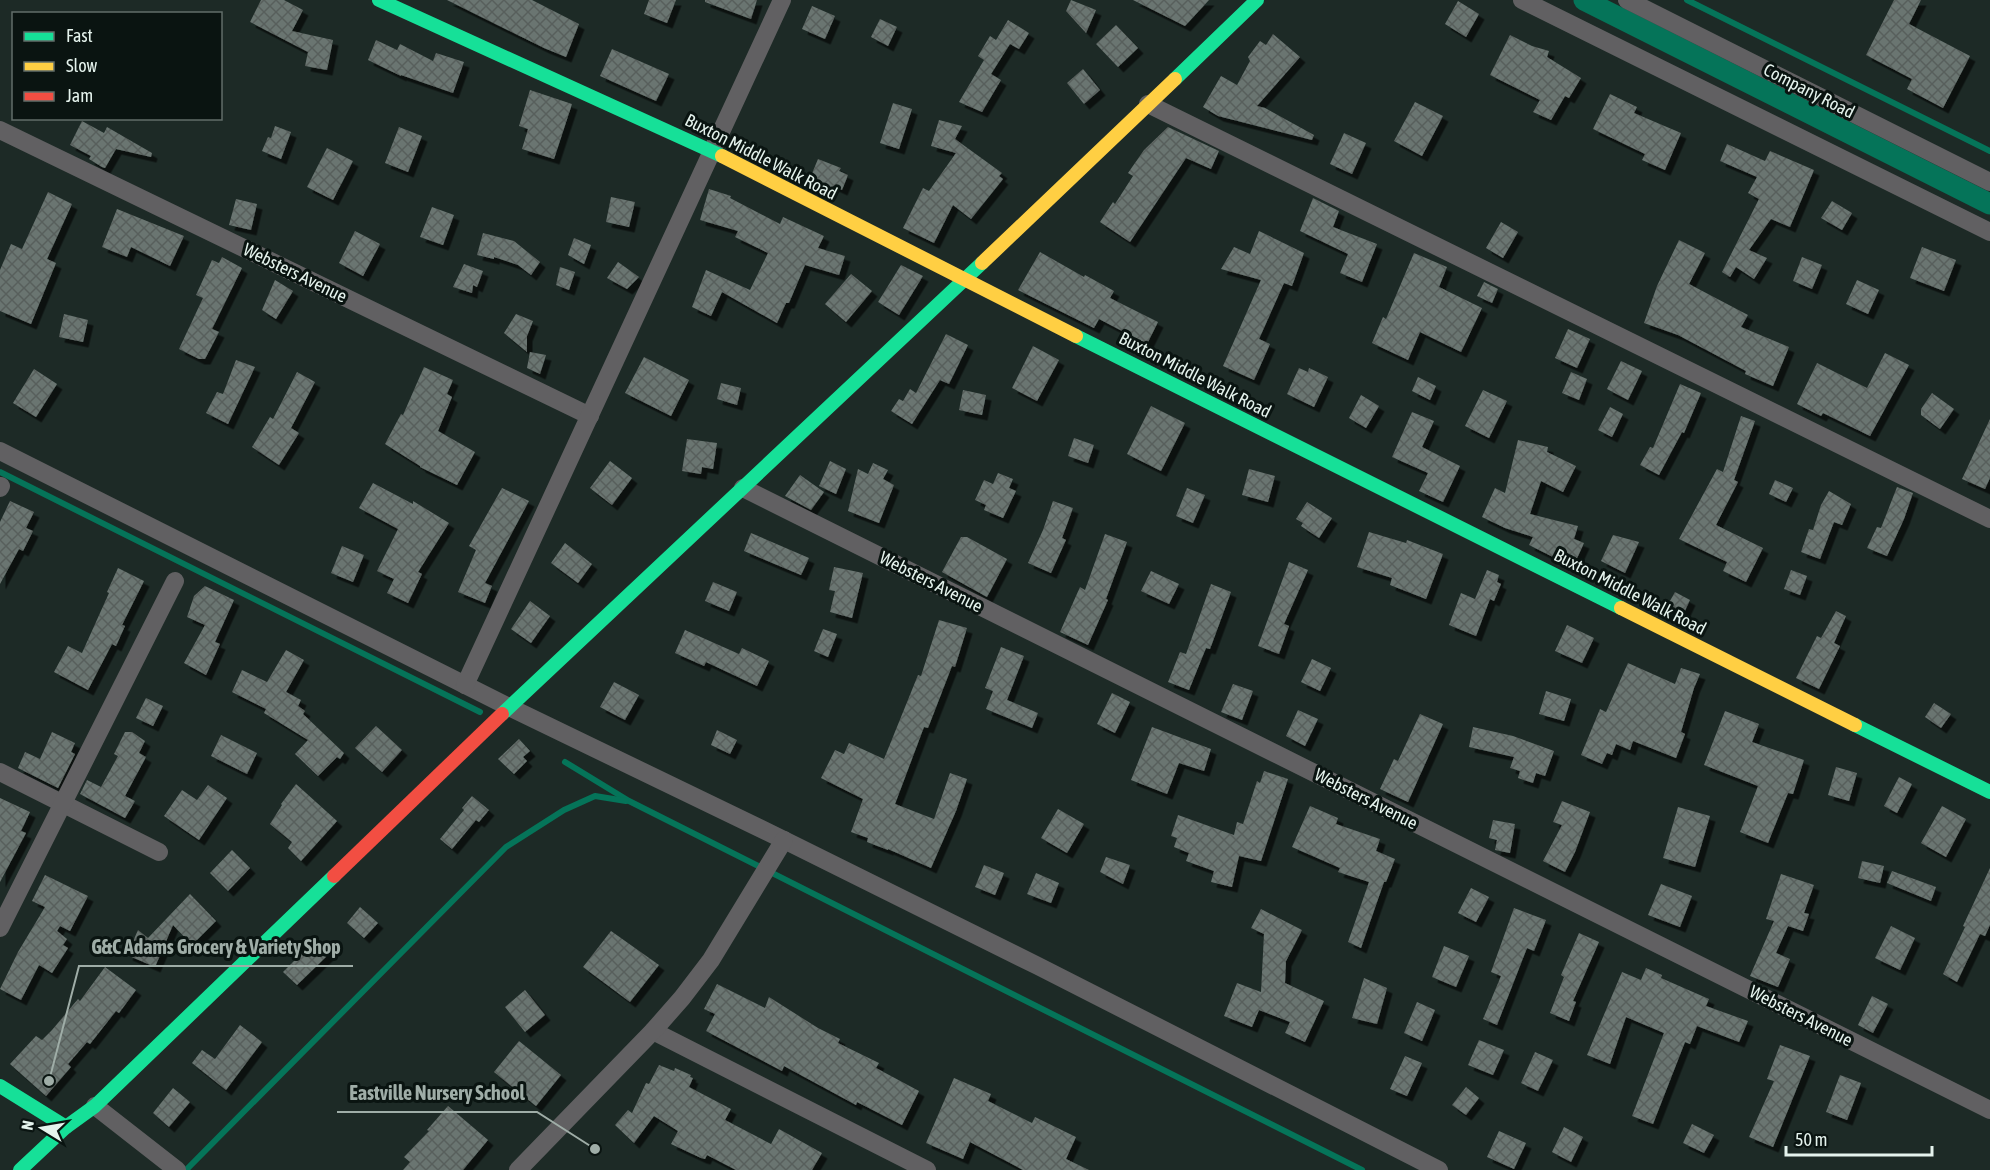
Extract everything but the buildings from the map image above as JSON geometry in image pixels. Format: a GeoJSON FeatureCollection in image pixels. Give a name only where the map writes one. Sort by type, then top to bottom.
{"type":"FeatureCollection","features":[{"type":"Feature","properties":{"kind":"street","name":"Buxton Middle Walk Road"},"geometry":{"type":"LineString","coordinates":[[379,0],[712,151],[964,280],[1990,792]]}},
{"type":"Feature","properties":{"kind":"street"},"geometry":{"type":"LineString","coordinates":[[465,685],[782,0]]}},
{"type":"Feature","properties":{"kind":"street"},"geometry":{"type":"LineString","coordinates":[[20,1170],[66,1127],[95,1106],[509,707],[964,280],[1257,0]]}},
{"type":"Feature","properties":{"kind":"street"},"geometry":{"type":"LineString","coordinates":[[1522,0],[1990,232]]}},
{"type":"Feature","properties":{"kind":"street","name":"Company Road"},"geometry":{"type":"LineString","coordinates":[[1627,0],[1990,182]]}},
{"type":"Feature","properties":{"kind":"street"},"geometry":{"type":"LineString","coordinates":[[1148,104],[1990,519]]}},
{"type":"Feature","properties":{"kind":"street","name":"Websters Avenue"},"geometry":{"type":"LineString","coordinates":[[0,130],[590,416]]}},
{"type":"Feature","properties":{"kind":"street"},"geometry":{"type":"LineString","coordinates":[[0,451],[781,845],[1049,971],[1439,1170]]}},
{"type":"Feature","properties":{"kind":"street","name":"Websters Avenue"},"geometry":{"type":"LineString","coordinates":[[742,488],[1990,1110]]}},
{"type":"Feature","properties":{"kind":"street"},"geometry":{"type":"LineString","coordinates":[[0,928],[175,581]]}},
{"type":"Feature","properties":{"kind":"street"},"geometry":{"type":"LineString","coordinates":[[0,772],[159,852]]}},
{"type":"Feature","properties":{"kind":"street"},"geometry":{"type":"LineString","coordinates":[[518,1170],[682,998],[711,960],[781,845]]}},
{"type":"Feature","properties":{"kind":"street"},"geometry":{"type":"LineString","coordinates":[[653,1031],[922,1169]]}},
{"type":"Feature","properties":{"kind":"street"},"geometry":{"type":"LineString","coordinates":[[0,1086],[66,1127]]}},
{"type":"Feature","properties":{"kind":"street"},"geometry":{"type":"LineString","coordinates":[[95,1106],[177,1170]]}},
{"type":"Feature","properties":{"kind":"waterway"},"geometry":{"type":"LineString","coordinates":[[1584,0],[1990,204]]}},
{"type":"Feature","properties":{"kind":"waterway"},"geometry":{"type":"LineString","coordinates":[[1687,0],[1990,151]]}},
{"type":"Feature","properties":{"kind":"waterway"},"geometry":{"type":"LineString","coordinates":[[0,472],[480,712]]}},
{"type":"Feature","properties":{"kind":"waterway"},"geometry":{"type":"LineString","coordinates":[[565,762],[629,801],[1362,1170]]}},
{"type":"Feature","properties":{"kind":"waterway"},"geometry":{"type":"LineString","coordinates":[[186,1170],[506,847],[564,810],[595,796],[626,801]]}},
{"type":"Feature","properties":{"kind":"traffic: fast"},"geometry":{"type":"LineString","coordinates":[[379,0],[722,156]]}},
{"type":"Feature","properties":{"kind":"traffic: fast"},"geometry":{"type":"LineString","coordinates":[[1175,79],[1257,0]]}},
{"type":"Feature","properties":{"kind":"traffic: fast"},"geometry":{"type":"LineString","coordinates":[[502,714],[982,263]]}},
{"type":"Feature","properties":{"kind":"traffic: fast"},"geometry":{"type":"LineString","coordinates":[[1076,336],[1621,608]]}},
{"type":"Feature","properties":{"kind":"traffic: fast"},"geometry":{"type":"LineString","coordinates":[[1855,725],[1990,792]]}},
{"type":"Feature","properties":{"kind":"traffic: fast"},"geometry":{"type":"LineString","coordinates":[[20,1170],[66,1127],[95,1106],[334,876]]}},
{"type":"Feature","properties":{"kind":"traffic: fast"},"geometry":{"type":"LineString","coordinates":[[0,1086],[66,1127]]}},
{"type":"Feature","properties":{"kind":"traffic: slow"},"geometry":{"type":"LineString","coordinates":[[982,263],[1175,79]]}},
{"type":"Feature","properties":{"kind":"traffic: slow"},"geometry":{"type":"LineString","coordinates":[[722,156],[1076,336]]}},
{"type":"Feature","properties":{"kind":"traffic: slow"},"geometry":{"type":"LineString","coordinates":[[1621,608],[1855,725]]}},
{"type":"Feature","properties":{"kind":"traffic: jam"},"geometry":{"type":"LineString","coordinates":[[334,876],[502,714]]}},
{"type":"Feature","properties":{"kind":"place","name":"G&C Adams Grocery & Variety Shop"},"geometry":{"type":"Point","coordinates":[49,1081]}},
{"type":"Feature","properties":{"kind":"place","name":"Eastville Nursery School"},"geometry":{"type":"Point","coordinates":[595,1149]}}]}
